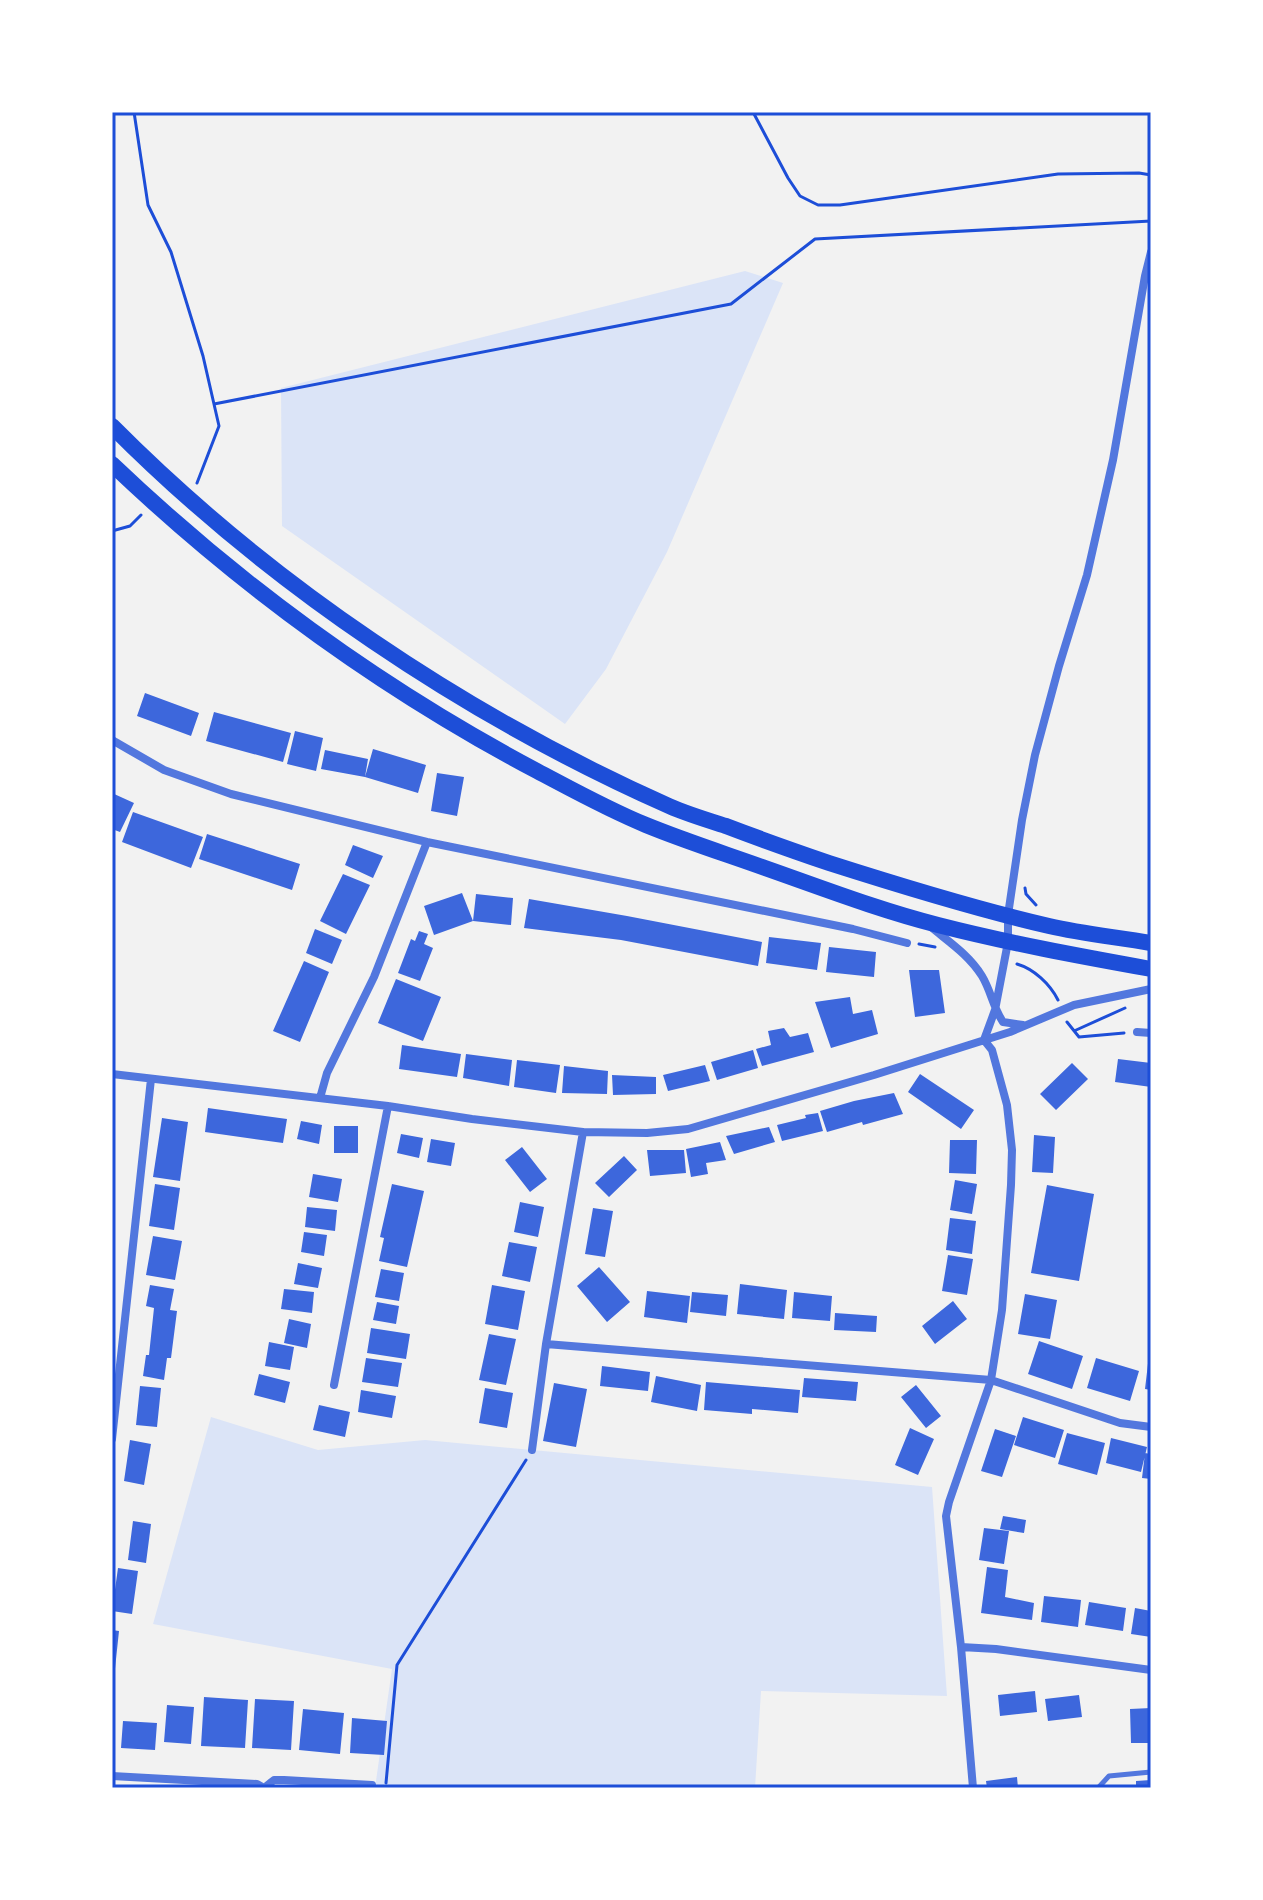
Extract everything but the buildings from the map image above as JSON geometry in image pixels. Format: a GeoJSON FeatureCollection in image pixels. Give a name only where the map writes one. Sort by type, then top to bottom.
{"type":"FeatureCollection","features":[{"type":"Feature","properties":{"kind":"main road"},"geometry":{"type":"LineString","coordinates":[[112,426],[190,499],[283,576],[352,626],[475,705],[571,759],[672,807],[918,892],[1050,927],[1151,943]]}},
{"type":"Feature","properties":{"kind":"main road"},"geometry":{"type":"LineString","coordinates":[[112,464],[227,566],[313,632],[389,684],[465,731],[644,825],[924,921],[1008,942],[1151,969]]}},
{"type":"Feature","properties":{"kind":"street"},"geometry":{"type":"LineString","coordinates":[[984,1040],[995,1010],[1008,942],[1008,915],[1015,866],[1035,755],[1087,575],[1113,460],[1151,252]]}},
{"type":"Feature","properties":{"kind":"street"},"geometry":{"type":"LineString","coordinates":[[112,740],[164,770],[231,794],[427,842],[838,926],[907,943]]}},
{"type":"Feature","properties":{"kind":"street"},"geometry":{"type":"LineString","coordinates":[[320,1098],[327,1073],[374,977],[427,842]]}},
{"type":"Feature","properties":{"kind":"street"},"geometry":{"type":"LineString","coordinates":[[924,921],[962,952],[980,973],[1003,1022],[1026,1026]]}},
{"type":"Feature","properties":{"kind":"street"},"geometry":{"type":"LineString","coordinates":[[112,1074],[583,1132],[647,1133],[688,1129],[984,1040],[1074,1005],[1151,989]]}},
{"type":"Feature","properties":{"kind":"street"},"geometry":{"type":"LineString","coordinates":[[1137,1032],[1151,1033]]}},
{"type":"Feature","properties":{"kind":"street"},"geometry":{"type":"LineString","coordinates":[[973,1788],[946,1516],[991,1380],[1002,1310],[1012,1150],[1007,1105],[992,1050],[984,1040]]}},
{"type":"Feature","properties":{"kind":"street"},"geometry":{"type":"LineString","coordinates":[[112,1439],[151,1079]]}},
{"type":"Feature","properties":{"kind":"street"},"geometry":{"type":"LineString","coordinates":[[334,1385],[388,1106]]}},
{"type":"Feature","properties":{"kind":"street"},"geometry":{"type":"LineString","coordinates":[[532,1450],[546,1344],[583,1132]]}},
{"type":"Feature","properties":{"kind":"street"},"geometry":{"type":"LineString","coordinates":[[112,1337],[122,1337]]}},
{"type":"Feature","properties":{"kind":"street"},"geometry":{"type":"LineString","coordinates":[[546,1344],[991,1380],[1120,1423],[1151,1427]]}},
{"type":"Feature","properties":{"kind":"street"},"geometry":{"type":"LineString","coordinates":[[961,1647],[1151,1670]]}},
{"type":"Feature","properties":{"kind":"street"},"geometry":{"type":"LineString","coordinates":[[112,1776],[257,1784],[264,1788],[274,1780],[372,1785]]}},
{"type":"Feature","properties":{"kind":"lane"},"geometry":{"type":"LineString","coordinates":[[1098,1788],[1109,1776],[1151,1772]]}},
{"type":"Feature","properties":{"kind":"path"},"geometry":{"type":"LineString","coordinates":[[134,112],[148,205],[171,252],[203,356],[219,426],[190,499]]}},
{"type":"Feature","properties":{"kind":"path"},"geometry":{"type":"LineString","coordinates":[[753,112],[800,196],[818,205],[840,205],[1058,174],[1151,175]]}},
{"type":"Feature","properties":{"kind":"path"},"geometry":{"type":"LineString","coordinates":[[214,404],[731,304],[815,239],[1151,221]]}},
{"type":"Feature","properties":{"kind":"path"},"geometry":{"type":"LineString","coordinates":[[1015,866],[1025,867],[1023,882],[1026,894],[1043,910]]}},
{"type":"Feature","properties":{"kind":"path"},"geometry":{"type":"LineString","coordinates":[[907,943],[936,948]]}},
{"type":"Feature","properties":{"kind":"path"},"geometry":{"type":"LineString","coordinates":[[1013,963],[1027,967],[1038,976],[1052,989],[1059,1002]]}},
{"type":"Feature","properties":{"kind":"path"},"geometry":{"type":"LineString","coordinates":[[1038,976],[1042,963]]}},
{"type":"Feature","properties":{"kind":"path"},"geometry":{"type":"LineString","coordinates":[[1074,1031],[1135,1004]]}},
{"type":"Feature","properties":{"kind":"path"},"geometry":{"type":"LineString","coordinates":[[1065,1019],[1079,1037],[1137,1032]]}},
{"type":"Feature","properties":{"kind":"path"},"geometry":{"type":"LineString","coordinates":[[372,1785],[386,1783],[397,1665],[532,1450]]}},
{"type":"Feature","properties":{"kind":"shaded area"},"geometry":{"type":"Polygon","coordinates":[[[745,271],[783,283],[667,552],[606,669],[565,724],[282,526],[281,388],[745,271]]]}},
{"type":"Feature","properties":{"kind":"shaded area"},"geometry":{"type":"Polygon","coordinates":[[[211,1417],[318,1450],[425,1440],[932,1487],[947,1696],[761,1691],[755,1788],[375,1788],[392,1669],[153,1624],[211,1417]]]}}]}
